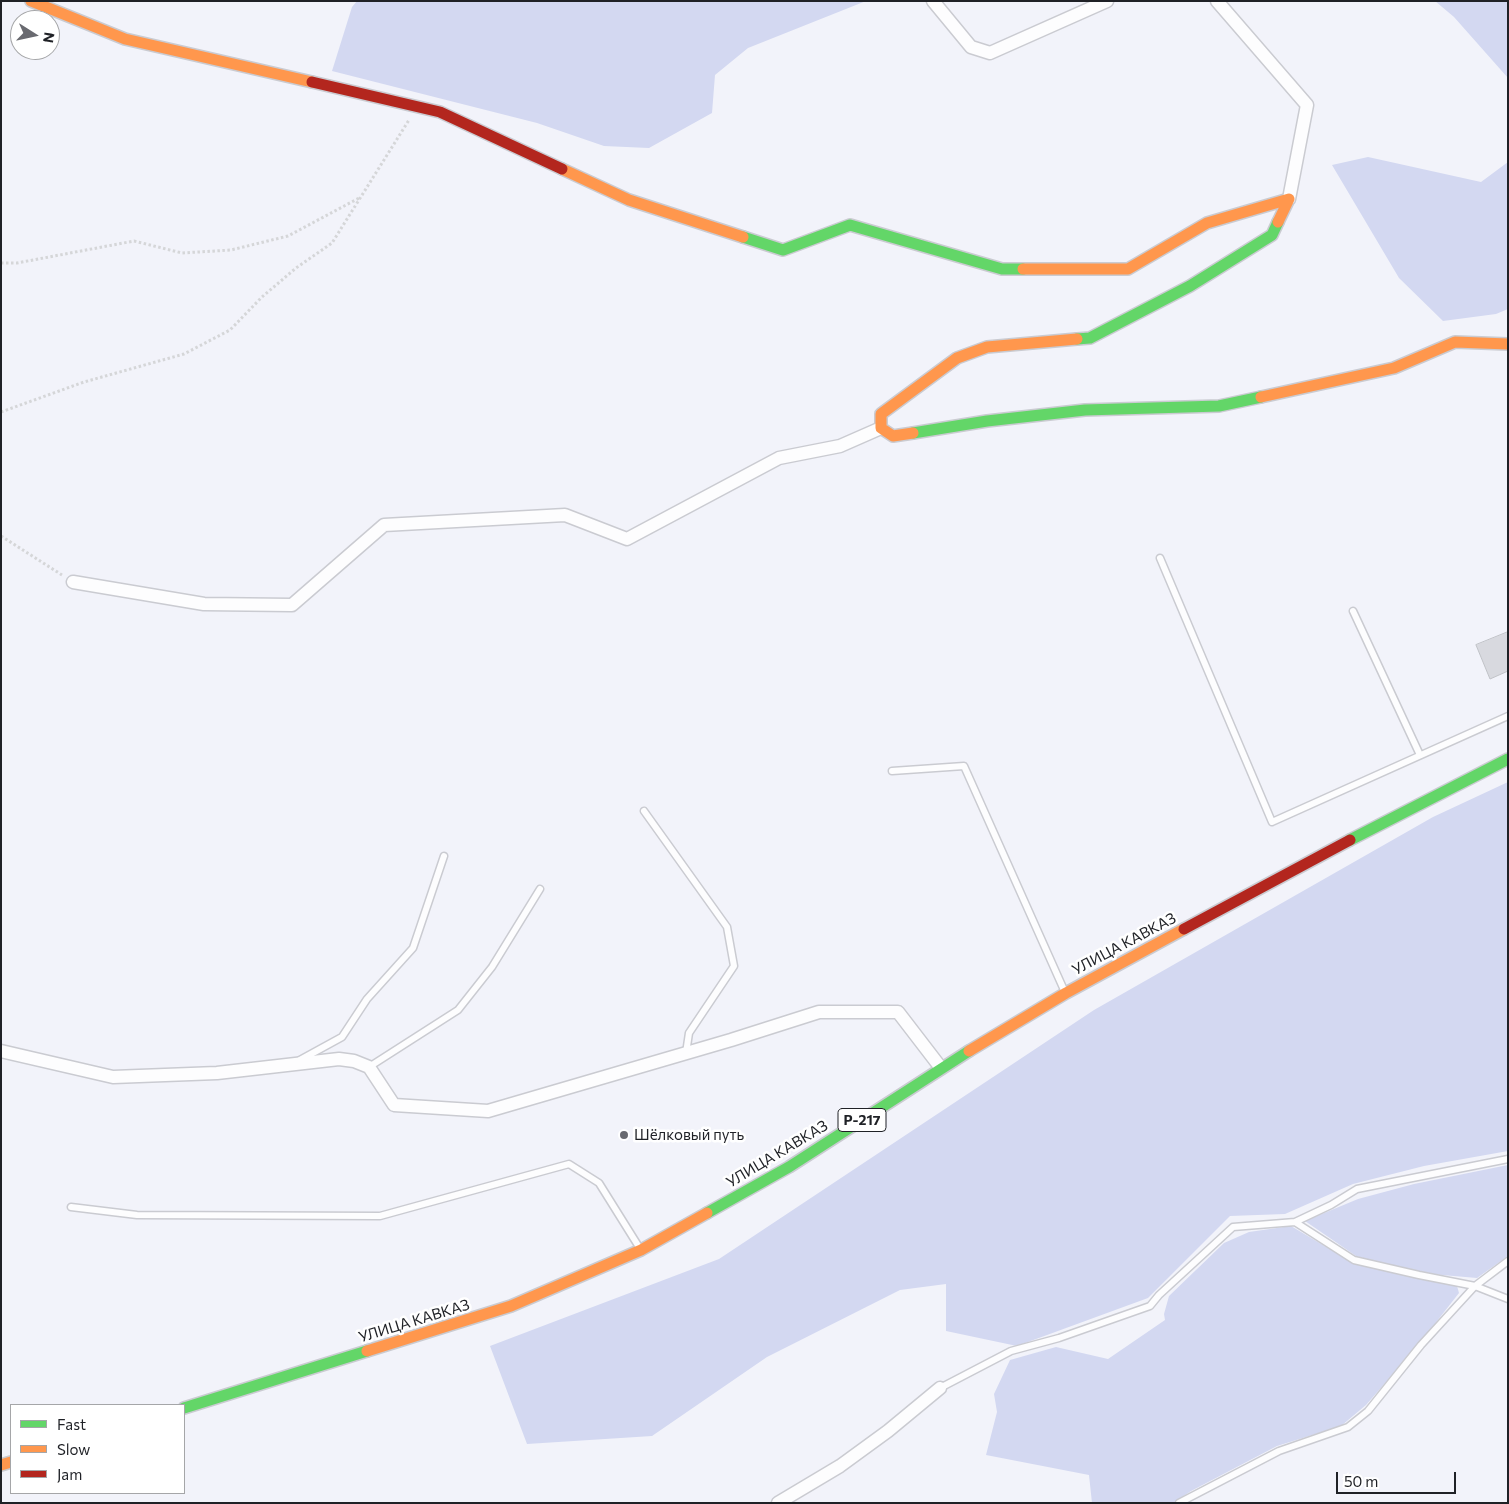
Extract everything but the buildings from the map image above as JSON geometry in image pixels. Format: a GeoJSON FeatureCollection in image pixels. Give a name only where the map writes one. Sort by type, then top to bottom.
{"type":"FeatureCollection","features":[{"type":"Feature","properties":{"kind":"main road"},"geometry":{"type":"LineString","coordinates":[[31,1],[125,39],[440,112],[629,200],[782,250],[850,225],[1002,269],[1128,270],[1207,224],[1289,198]]}},
{"type":"Feature","properties":{"kind":"main road"},"geometry":{"type":"LineString","coordinates":[[1289,198],[1272,235],[1190,286],[1090,338],[987,346],[957,358],[881,414],[881,428],[893,436],[987,421],[1085,410],[1219,406],[1394,368],[1455,342],[1508,344]]}},
{"type":"Feature","properties":{"kind":"main road","name":"УЛИЦА КАВКАЗ"},"geometry":{"type":"LineString","coordinates":[[185,1408],[510,1306],[641,1250],[789,1167],[941,1068],[1066,993],[1289,872],[1508,759]]}},
{"type":"Feature","properties":{"kind":"street"},"geometry":{"type":"LineString","coordinates":[[933,1],[971,47],[990,53],[1107,1]]}},
{"type":"Feature","properties":{"kind":"street"},"geometry":{"type":"LineString","coordinates":[[1216,1],[1307,105],[1289,198]]}},
{"type":"Feature","properties":{"kind":"street"},"geometry":{"type":"LineString","coordinates":[[73,582],[204,604],[292,605],[384,525],[565,515],[627,539],[779,458],[840,446],[881,428]]}},
{"type":"Feature","properties":{"kind":"street"},"geometry":{"type":"LineString","coordinates":[[1,1051],[113,1077],[217,1073],[340,1059],[354,1061],[369,1067],[394,1105],[488,1111],[819,1012],[898,1012],[941,1068]]}},
{"type":"Feature","properties":{"kind":"street"},"geometry":{"type":"LineString","coordinates":[[778,1503],[848,1460],[888,1431],[940,1388]]}},
{"type":"Feature","properties":{"kind":"lane"},"geometry":{"type":"LineString","coordinates":[[1160,558],[1272,822],[1508,716]]}},
{"type":"Feature","properties":{"kind":"lane"},"geometry":{"type":"LineString","coordinates":[[1353,611],[1420,755]]}},
{"type":"Feature","properties":{"kind":"lane"},"geometry":{"type":"LineString","coordinates":[[892,771],[964,766],[1066,993]]}},
{"type":"Feature","properties":{"kind":"lane"},"geometry":{"type":"LineString","coordinates":[[644,811],[727,926],[734,966],[689,1032],[686,1053]]}},
{"type":"Feature","properties":{"kind":"lane"},"geometry":{"type":"LineString","coordinates":[[292,1065],[342,1037],[367,999],[413,948],[444,856]]}},
{"type":"Feature","properties":{"kind":"lane"},"geometry":{"type":"LineString","coordinates":[[369,1067],[458,1010],[492,967],[540,888]]}},
{"type":"Feature","properties":{"kind":"lane"},"geometry":{"type":"LineString","coordinates":[[940,1388],[1011,1351],[1059,1338],[1150,1306],[1158,1295],[1232,1227],[1295,1222],[1331,1205],[1357,1189],[1508,1159]]}},
{"type":"Feature","properties":{"kind":"lane"},"geometry":{"type":"LineString","coordinates":[[71,1207],[137,1215],[380,1216],[569,1164],[599,1183],[641,1250]]}},
{"type":"Feature","properties":{"kind":"lane"},"geometry":{"type":"LineString","coordinates":[[1295,1222],[1354,1260],[1419,1276],[1474,1286],[1508,1299]]}},
{"type":"Feature","properties":{"kind":"lane"},"geometry":{"type":"LineString","coordinates":[[1179,1503],[1279,1450],[1348,1427],[1368,1411],[1421,1345],[1474,1286],[1508,1261]]}},
{"type":"Feature","properties":{"kind":"path"},"geometry":{"type":"LineString","coordinates":[[1,412],[84,382],[184,354],[230,330],[262,297],[296,268],[332,243],[417,106]]}},
{"type":"Feature","properties":{"kind":"path"},"geometry":{"type":"LineString","coordinates":[[1,263],[16,264],[134,241],[182,253],[231,250],[288,236],[361,197]]}},
{"type":"Feature","properties":{"kind":"path"},"geometry":{"type":"LineString","coordinates":[[1,536],[73,582]]}},
{"type":"Feature","properties":{"kind":"shaded area"},"geometry":{"type":"Polygon","coordinates":[[[357,1],[866,1],[748,48],[715,75],[712,113],[649,148],[604,146],[537,123],[332,71],[352,7],[357,1]]]}},
{"type":"Feature","properties":{"kind":"shaded area"},"geometry":{"type":"Polygon","coordinates":[[[1435,1],[1508,1],[1508,78],[1454,17],[1435,1]]]}},
{"type":"Feature","properties":{"kind":"shaded area"},"geometry":{"type":"Polygon","coordinates":[[[1368,157],[1481,182],[1508,162],[1508,309],[1496,314],[1443,321],[1399,278],[1332,165],[1368,157]]]}},
{"type":"Feature","properties":{"kind":"shaded area"},"geometry":{"type":"Polygon","coordinates":[[[1508,782],[1508,1151],[1424,1166],[1353,1184],[1285,1214],[1230,1216],[1148,1298],[1017,1346],[946,1331],[946,1284],[900,1290],[767,1357],[652,1436],[527,1444],[490,1346],[719,1259],[1094,1010],[1433,817],[1508,782]]]}},
{"type":"Feature","properties":{"kind":"shaded area"},"geometry":{"type":"Polygon","coordinates":[[[1508,1165],[1508,1256],[1477,1278],[1419,1273],[1356,1256],[1305,1221],[1358,1199],[1414,1184],[1508,1165]]]}},
{"type":"Feature","properties":{"kind":"shaded area"},"geometry":{"type":"Polygon","coordinates":[[[1291,1226],[1353,1263],[1457,1286],[1459,1293],[1419,1344],[1366,1405],[1341,1426],[1277,1446],[1191,1491],[1173,1503],[1092,1503],[1089,1475],[986,1455],[997,1412],[994,1394],[1010,1360],[1056,1347],[1108,1359],[1165,1320],[1164,1314],[1169,1296],[1224,1243],[1249,1232],[1291,1226]]]}},
{"type":"Feature","properties":{"kind":"traffic: fast"},"geometry":{"type":"LineString","coordinates":[[1077,339],[1090,338],[1190,286],[1272,235],[1278,222]]}},
{"type":"Feature","properties":{"kind":"traffic: fast"},"geometry":{"type":"LineString","coordinates":[[743,237],[783,250],[850,225],[1002,269],[1023,269]]}},
{"type":"Feature","properties":{"kind":"traffic: fast"},"geometry":{"type":"LineString","coordinates":[[913,433],[987,421],[1085,410],[1219,406],[1261,397]]}},
{"type":"Feature","properties":{"kind":"traffic: fast"},"geometry":{"type":"LineString","coordinates":[[1350,840],[1508,759]]}},
{"type":"Feature","properties":{"kind":"traffic: fast"},"geometry":{"type":"LineString","coordinates":[[707,1213],[789,1167],[969,1051]]}},
{"type":"Feature","properties":{"kind":"traffic: fast"},"geometry":{"type":"LineString","coordinates":[[185,1408],[367,1351]]}},
{"type":"Feature","properties":{"kind":"traffic: slow"},"geometry":{"type":"LineString","coordinates":[[31,1],[125,39],[312,82]]}},
{"type":"Feature","properties":{"kind":"traffic: slow"},"geometry":{"type":"LineString","coordinates":[[562,169],[629,200],[743,237]]}},
{"type":"Feature","properties":{"kind":"traffic: slow"},"geometry":{"type":"LineString","coordinates":[[1023,269],[1128,269],[1207,223],[1289,199],[1278,222]]}},
{"type":"Feature","properties":{"kind":"traffic: slow"},"geometry":{"type":"LineString","coordinates":[[913,433],[893,436],[881,428],[881,414],[957,358],[987,347],[1077,339]]}},
{"type":"Feature","properties":{"kind":"traffic: slow"},"geometry":{"type":"LineString","coordinates":[[1261,397],[1394,368],[1455,342],[1508,344]]}},
{"type":"Feature","properties":{"kind":"traffic: slow"},"geometry":{"type":"LineString","coordinates":[[969,1051],[1066,993],[1184,929]]}},
{"type":"Feature","properties":{"kind":"traffic: slow"},"geometry":{"type":"LineString","coordinates":[[367,1351],[511,1306],[641,1250],[707,1213]]}},
{"type":"Feature","properties":{"kind":"traffic: slow"},"geometry":{"type":"LineString","coordinates":[[1,1465],[10,1462]]}},
{"type":"Feature","properties":{"kind":"traffic: jam"},"geometry":{"type":"LineString","coordinates":[[312,82],[440,112],[562,169]]}},
{"type":"Feature","properties":{"kind":"traffic: jam"},"geometry":{"type":"LineString","coordinates":[[1184,929],[1350,840]]}},
{"type":"Feature","properties":{"kind":"place","name":"Шёлковый путь"},"geometry":{"type":"Point","coordinates":[624,1135]}}]}
